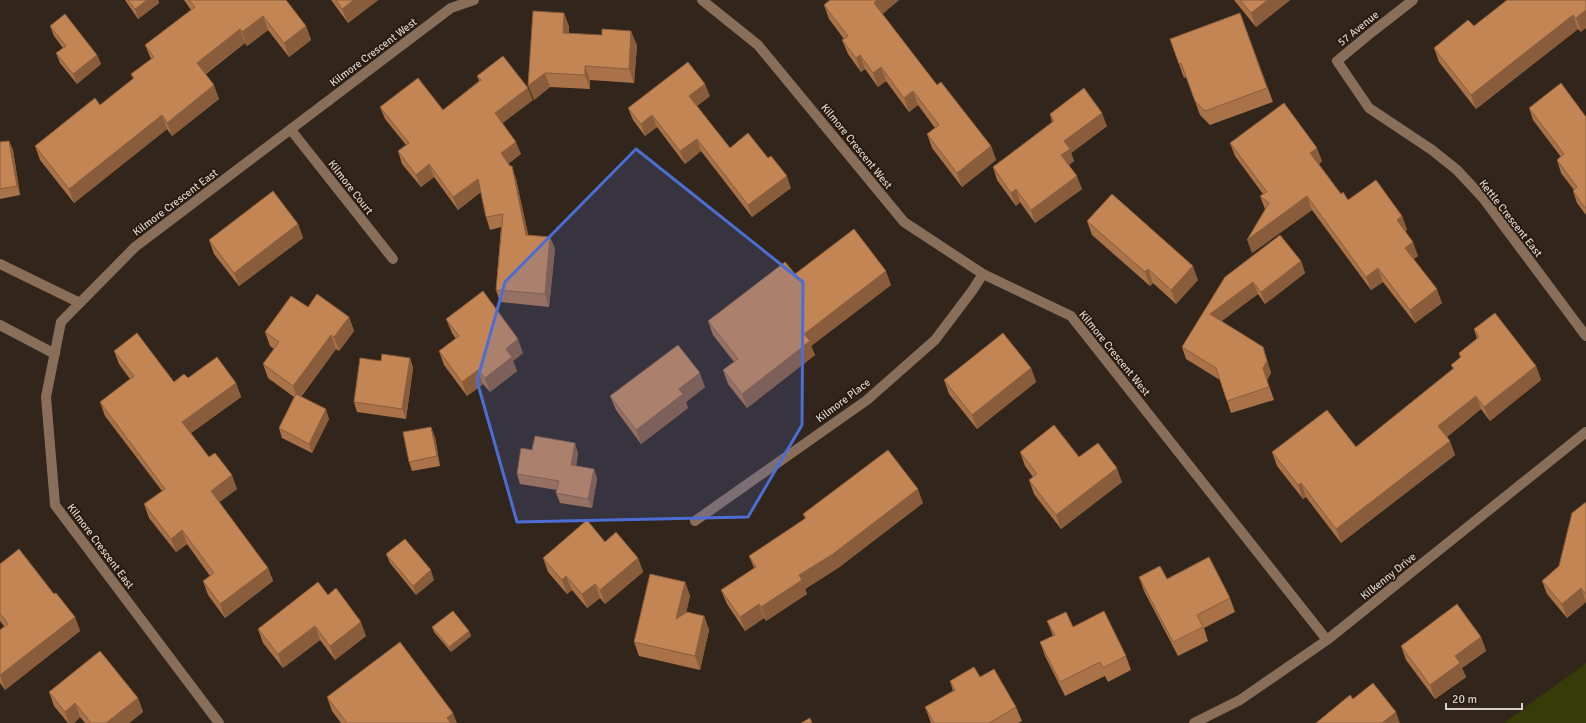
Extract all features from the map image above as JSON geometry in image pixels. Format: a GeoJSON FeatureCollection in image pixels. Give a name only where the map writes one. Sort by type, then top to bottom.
{"type":"FeatureCollection","features":[{"type":"Feature","properties":{"kind":"street","name":"Kilmore Crescent West"},"geometry":{"type":"LineString","coordinates":[[291,130],[450,8],[474,0]]}},
{"type":"Feature","properties":{"kind":"street","name":"Kilmore Crescent West"},"geometry":{"type":"LineString","coordinates":[[702,0],[758,45],[904,222],[983,274],[1071,316],[1327,640]]}},
{"type":"Feature","properties":{"kind":"street","name":"57 Avenue"},"geometry":{"type":"LineString","coordinates":[[1337,61],[1413,0]]}},
{"type":"Feature","properties":{"kind":"street","name":"Kettle Crescent East"},"geometry":{"type":"LineString","coordinates":[[1337,61],[1369,108],[1432,150],[1456,170],[1483,198],[1586,336]]}},
{"type":"Feature","properties":{"kind":"street","name":"Kilmore Court"},"geometry":{"type":"LineString","coordinates":[[291,130],[393,259]]}},
{"type":"Feature","properties":{"kind":"street","name":"Kilmore Crescent East"},"geometry":{"type":"LineString","coordinates":[[219,723],[55,505],[46,397],[61,322],[135,247],[291,130]]}},
{"type":"Feature","properties":{"kind":"street"},"geometry":{"type":"LineString","coordinates":[[0,264],[80,303]]}},
{"type":"Feature","properties":{"kind":"street","name":"Kilmore Place"},"geometry":{"type":"LineString","coordinates":[[695,521],[867,400],[934,340],[972,291],[983,274]]}},
{"type":"Feature","properties":{"kind":"street"},"geometry":{"type":"LineString","coordinates":[[0,325],[55,354]]}},
{"type":"Feature","properties":{"kind":"street","name":"Kilkenny Drive"},"geometry":{"type":"LineString","coordinates":[[1194,723],[1240,700],[1327,640],[1586,432]]}},
{"type":"Feature","properties":{"kind":"highlighted area"},"geometry":{"type":"Polygon","coordinates":[[[636,149],[803,282],[802,425],[748,517],[517,522],[477,381],[505,282],[636,149]]]}},
{"type":"Feature","properties":{"kind":"green space"},"geometry":{"type":"Polygon","coordinates":[[[1586,663],[1586,723],[1504,723],[1586,663]]]}},
{"type":"Feature","properties":{"kind":"building"},"geometry":{"type":"Polygon","coordinates":[[[128,0],[147,0],[135,9],[128,0]]]}},
{"type":"Feature","properties":{"kind":"building"},"geometry":{"type":"Polygon","coordinates":[[[189,0],[286,0],[306,26],[284,43],[263,16],[242,32],[240,29],[197,63],[214,85],[167,123],[162,115],[69,189],[35,146],[95,98],[100,105],[134,78],[131,74],[154,57],[145,45],[195,7],[189,0]]]}},
{"type":"Feature","properties":{"kind":"building"},"geometry":{"type":"Polygon","coordinates":[[[336,0],[354,0],[342,9],[336,0]]]}},
{"type":"Feature","properties":{"kind":"building"},"geometry":{"type":"Polygon","coordinates":[[[830,0],[877,0],[874,3],[937,85],[941,82],[991,146],[957,173],[927,134],[939,125],[913,91],[904,98],[881,67],[873,73],[860,55],[856,58],[842,40],[848,36],[824,5],[830,0]]]}},
{"type":"Feature","properties":{"kind":"building"},"geometry":{"type":"Polygon","coordinates":[[[1240,0],[1268,0],[1251,13],[1240,0]]]}},
{"type":"Feature","properties":{"kind":"building"},"geometry":{"type":"Polygon","coordinates":[[[1507,0],[1586,0],[1586,10],[1576,18],[1573,15],[1471,95],[1434,48],[1468,20],[1474,26],[1507,0]]]}},
{"type":"Feature","properties":{"kind":"building"},"geometry":{"type":"Polygon","coordinates":[[[533,11],[564,13],[563,33],[602,35],[602,29],[631,31],[629,69],[585,66],[585,75],[545,73],[528,86],[533,11]]]}},
{"type":"Feature","properties":{"kind":"building"},"geometry":{"type":"Polygon","coordinates":[[[1240,13],[1267,88],[1205,111],[1195,101],[1181,63],[1179,64],[1170,39],[1240,13]]]}},
{"type":"Feature","properties":{"kind":"building"},"geometry":{"type":"Polygon","coordinates":[[[65,14],[97,55],[73,74],[56,53],[66,46],[50,26],[65,14]]]}},
{"type":"Feature","properties":{"kind":"building"},"geometry":{"type":"Polygon","coordinates":[[[503,56],[528,88],[495,113],[516,142],[501,153],[510,166],[512,166],[526,235],[550,237],[545,294],[496,290],[503,214],[486,217],[478,179],[453,197],[429,164],[416,175],[398,151],[409,143],[380,107],[418,78],[443,110],[481,80],[477,76],[503,56]]]}},
{"type":"Feature","properties":{"kind":"building"},"geometry":{"type":"Polygon","coordinates":[[[688,62],[705,84],[689,96],[730,148],[748,133],[768,158],[771,156],[787,176],[748,205],[697,139],[680,151],[652,115],[641,124],[628,108],[688,62]]]}},
{"type":"Feature","properties":{"kind":"building"},"geometry":{"type":"Polygon","coordinates":[[[1561,83],[1586,117],[1586,209],[1573,191],[1577,187],[1557,160],[1564,154],[1529,108],[1561,83]]]}},
{"type":"Feature","properties":{"kind":"building"},"geometry":{"type":"Polygon","coordinates":[[[1084,88],[1102,113],[1064,141],[1070,149],[1061,155],[1077,176],[1031,210],[1016,189],[1011,193],[993,167],[1054,121],[1050,114],[1084,88]]]}},
{"type":"Feature","properties":{"kind":"building"},"geometry":{"type":"Polygon","coordinates":[[[1284,103],[1317,148],[1310,153],[1341,194],[1343,192],[1348,200],[1376,180],[1402,216],[1397,220],[1413,242],[1405,248],[1437,289],[1410,310],[1378,268],[1366,277],[1307,196],[1247,240],[1269,203],[1260,196],[1267,192],[1230,143],[1284,103]]]}},
{"type":"Feature","properties":{"kind":"building"},"geometry":{"type":"Polygon","coordinates":[[[9,141],[17,186],[0,189],[0,142],[9,141]]]}},
{"type":"Feature","properties":{"kind":"building"},"geometry":{"type":"Polygon","coordinates":[[[273,191],[298,224],[234,273],[209,240],[273,191]]]}},
{"type":"Feature","properties":{"kind":"building"},"geometry":{"type":"Polygon","coordinates":[[[1112,194],[1193,266],[1171,290],[1148,269],[1145,272],[1087,221],[1112,194]]]}},
{"type":"Feature","properties":{"kind":"building"},"geometry":{"type":"Polygon","coordinates":[[[854,229],[886,271],[804,334],[810,341],[742,394],[723,370],[738,359],[708,321],[785,262],[795,274],[854,229]]]}},
{"type":"Feature","properties":{"kind":"building"},"geometry":{"type":"Polygon","coordinates":[[[1280,235],[1301,261],[1261,292],[1253,282],[1210,314],[1263,347],[1267,361],[1263,368],[1269,387],[1227,401],[1216,368],[1182,347],[1225,277],[1280,235]]]}},
{"type":"Feature","properties":{"kind":"building"},"geometry":{"type":"Polygon","coordinates":[[[483,291],[518,339],[506,349],[512,357],[485,378],[478,370],[462,382],[439,351],[459,336],[446,319],[483,291]]]}},
{"type":"Feature","properties":{"kind":"building"},"geometry":{"type":"Polygon","coordinates":[[[317,294],[349,317],[334,337],[331,335],[293,386],[263,364],[279,342],[265,332],[291,296],[308,307],[317,294]]]}},
{"type":"Feature","properties":{"kind":"building"},"geometry":{"type":"Polygon","coordinates":[[[1495,313],[1536,366],[1484,407],[1476,396],[1438,426],[1450,441],[1336,529],[1301,483],[1298,485],[1272,452],[1327,410],[1356,447],[1454,368],[1451,365],[1461,357],[1459,353],[1479,337],[1474,329],[1495,313]]]}},
{"type":"Feature","properties":{"kind":"building"},"geometry":{"type":"Polygon","coordinates":[[[137,333],[174,382],[184,374],[188,378],[217,357],[236,383],[182,422],[209,457],[215,453],[232,475],[211,491],[268,568],[220,604],[203,581],[214,573],[182,530],[171,539],[144,504],[165,489],[100,402],[134,376],[114,351],[137,333]]]}},
{"type":"Feature","properties":{"kind":"building"},"geometry":{"type":"Polygon","coordinates":[[[1003,333],[1031,368],[972,415],[944,380],[1003,333]]]}},
{"type":"Feature","properties":{"kind":"building"},"geometry":{"type":"Polygon","coordinates":[[[678,345],[700,373],[679,389],[683,394],[636,430],[610,396],[678,345]]]}},
{"type":"Feature","properties":{"kind":"building"},"geometry":{"type":"Polygon","coordinates":[[[382,354],[410,358],[402,409],[354,402],[360,358],[381,361],[382,354]]]}},
{"type":"Feature","properties":{"kind":"building"},"geometry":{"type":"Polygon","coordinates":[[[296,394],[326,409],[309,444],[279,428],[296,394]]]}},
{"type":"Feature","properties":{"kind":"building"},"geometry":{"type":"Polygon","coordinates":[[[1054,425],[1079,457],[1098,443],[1117,468],[1056,515],[1029,480],[1037,474],[1020,452],[1054,425]]]}},
{"type":"Feature","properties":{"kind":"building"},"geometry":{"type":"Polygon","coordinates":[[[431,427],[437,456],[409,462],[403,432],[431,427]]]}},
{"type":"Feature","properties":{"kind":"building"},"geometry":{"type":"Polygon","coordinates":[[[535,436],[575,443],[571,465],[594,469],[588,499],[556,493],[559,481],[517,474],[521,448],[532,450],[535,436]]]}},
{"type":"Feature","properties":{"kind":"building"},"geometry":{"type":"Polygon","coordinates":[[[888,450],[918,489],[833,554],[799,575],[802,580],[761,607],[759,604],[740,617],[721,590],[756,567],[749,556],[806,518],[803,514],[888,450]]]}},
{"type":"Feature","properties":{"kind":"building"},"geometry":{"type":"Polygon","coordinates":[[[1586,502],[1586,594],[1581,588],[1562,604],[1542,581],[1559,566],[1572,513],[1586,502]]]}},
{"type":"Feature","properties":{"kind":"building"},"geometry":{"type":"Polygon","coordinates":[[[587,520],[605,542],[616,532],[638,558],[600,590],[595,584],[582,594],[566,576],[562,580],[543,558],[587,520]]]}},
{"type":"Feature","properties":{"kind":"building"},"geometry":{"type":"Polygon","coordinates":[[[405,539],[431,570],[413,586],[386,554],[405,539]]]}},
{"type":"Feature","properties":{"kind":"building"},"geometry":{"type":"Polygon","coordinates":[[[19,549],[54,594],[56,593],[75,617],[0,675],[0,630],[8,624],[0,613],[0,564],[19,549]]]}},
{"type":"Feature","properties":{"kind":"building"},"geometry":{"type":"Polygon","coordinates":[[[1209,557],[1230,598],[1197,615],[1203,627],[1173,642],[1139,577],[1160,566],[1167,579],[1209,557]]]}},
{"type":"Feature","properties":{"kind":"building"},"geometry":{"type":"Polygon","coordinates":[[[650,574],[685,582],[676,619],[687,612],[704,616],[695,656],[634,642],[650,574]]]}},
{"type":"Feature","properties":{"kind":"building"},"geometry":{"type":"Polygon","coordinates":[[[318,582],[328,595],[336,588],[361,622],[330,646],[315,626],[278,654],[258,629],[318,582]]]}},
{"type":"Feature","properties":{"kind":"building"},"geometry":{"type":"Polygon","coordinates":[[[1457,604],[1481,637],[1455,656],[1460,663],[1430,685],[1401,646],[1457,604]]]}},
{"type":"Feature","properties":{"kind":"building"},"geometry":{"type":"Polygon","coordinates":[[[453,611],[469,631],[449,647],[432,627],[453,611]]]}},
{"type":"Feature","properties":{"kind":"building"},"geometry":{"type":"Polygon","coordinates":[[[1104,611],[1126,656],[1103,668],[1100,662],[1060,682],[1040,642],[1055,635],[1047,621],[1066,612],[1073,627],[1104,611]]]}},
{"type":"Feature","properties":{"kind":"building"},"geometry":{"type":"Polygon","coordinates":[[[400,642],[453,713],[447,718],[451,723],[347,723],[327,697],[400,642]]]}},
{"type":"Feature","properties":{"kind":"building"},"geometry":{"type":"Polygon","coordinates":[[[100,651],[138,698],[106,723],[91,723],[75,703],[65,712],[49,692],[100,651]]]}},
{"type":"Feature","properties":{"kind":"building"},"geometry":{"type":"Polygon","coordinates":[[[974,667],[980,677],[994,669],[1016,707],[989,723],[934,723],[925,707],[955,690],[950,681],[974,667]]]}},
{"type":"Feature","properties":{"kind":"building"},"geometry":{"type":"Polygon","coordinates":[[[1373,683],[1396,712],[1382,723],[1316,723],[1350,695],[1353,699],[1373,683]]]}},
{"type":"Feature","properties":{"kind":"building"},"geometry":{"type":"Polygon","coordinates":[[[810,718],[812,723],[801,723],[810,718]]]}}]}
